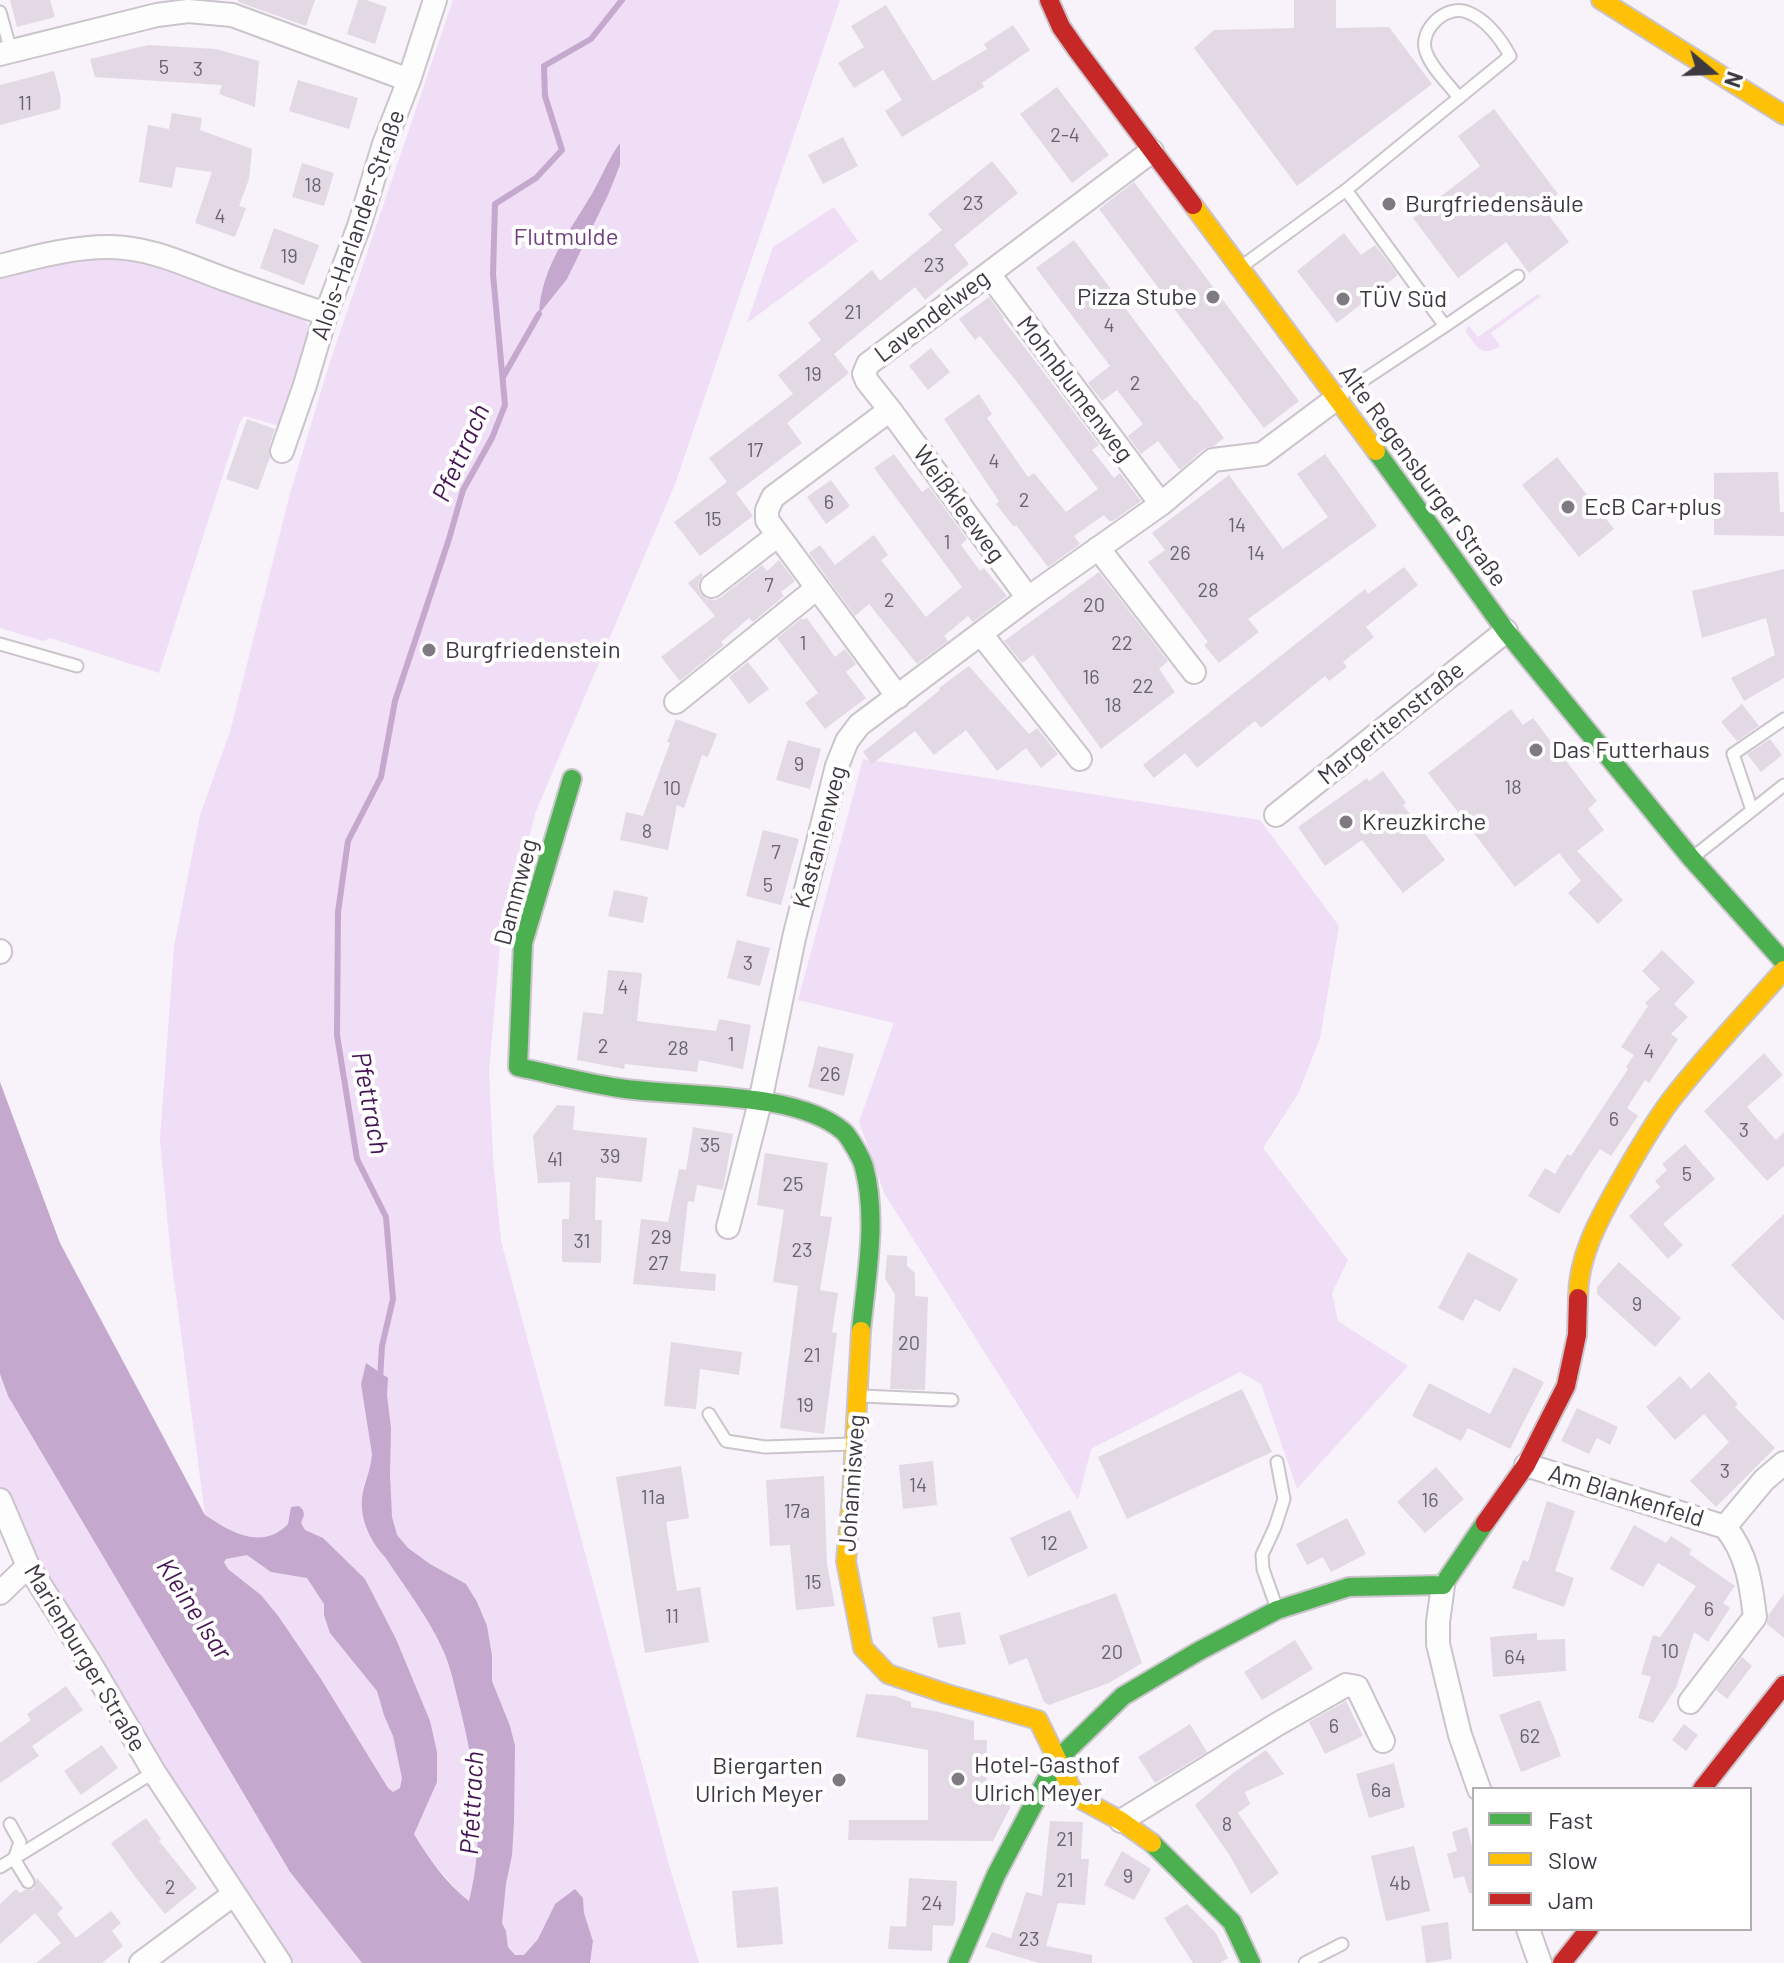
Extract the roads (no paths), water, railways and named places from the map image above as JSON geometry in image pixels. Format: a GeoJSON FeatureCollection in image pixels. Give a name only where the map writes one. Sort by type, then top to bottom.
{"type":"FeatureCollection","features":[{"type":"Feature","properties":{"kind":"main road","name":"Alte Regensburger Straße"},"geometry":{"type":"LineString","coordinates":[[1049,0],[1061,27],[1506,631],[1691,858],[1784,962]]}},
{"type":"Feature","properties":{"kind":"main road"},"geometry":{"type":"LineString","coordinates":[[1601,0],[1784,115]]}},
{"type":"Feature","properties":{"kind":"main road","name":"Dammweg"},"geometry":{"type":"LineString","coordinates":[[518,1067],[523,943],[572,779]]}},
{"type":"Feature","properties":{"kind":"main road"},"geometry":{"type":"LineString","coordinates":[[958,1963],[996,1875],[1057,1760],[1123,1696],[1277,1610],[1349,1587],[1443,1585],[1526,1465],[1566,1386],[1577,1335],[1578,1281],[1596,1225],[1670,1102],[1784,970]]}},
{"type":"Feature","properties":{"kind":"main road","name":"Johannisweg"},"geometry":{"type":"LineString","coordinates":[[518,1067],[620,1088],[780,1103],[817,1115],[845,1132],[864,1165],[870,1206],[846,1561],[863,1648],[888,1674],[1038,1720],[1075,1796],[1121,1821],[1153,1844],[1232,1922],[1246,1961]]}},
{"type":"Feature","properties":{"kind":"main road"},"geometry":{"type":"LineString","coordinates":[[1704,1787],[1784,1685]]}},
{"type":"Feature","properties":{"kind":"main road"},"geometry":{"type":"LineString","coordinates":[[1562,1963],[1587,1931]]}},
{"type":"Feature","properties":{"kind":"street","name":"Alois-Harlander-Straße"},"geometry":{"type":"LineString","coordinates":[[282,451],[435,0]]}},
{"type":"Feature","properties":{"kind":"street"},"geometry":{"type":"LineString","coordinates":[[6,53],[187,6],[232,15],[409,80]]}},
{"type":"Feature","properties":{"kind":"street","name":"Lavendelweg"},"geometry":{"type":"LineString","coordinates":[[890,410],[867,381],[864,374],[868,364],[1152,151]]}},
{"type":"Feature","properties":{"kind":"street"},"geometry":{"type":"LineString","coordinates":[[0,266],[70,250],[130,248],[159,254],[326,314]]}},
{"type":"Feature","properties":{"kind":"street","name":"Mohnblumenweg"},"geometry":{"type":"LineString","coordinates":[[989,274],[1161,504]]}},
{"type":"Feature","properties":{"kind":"street","name":"Kastanienweg"},"geometry":{"type":"LineString","coordinates":[[760,1102],[794,938],[837,766],[847,741],[859,725],[1028,598],[1161,504],[1213,460],[1262,454],[1337,398]]}},
{"type":"Feature","properties":{"kind":"street"},"geometry":{"type":"LineString","coordinates":[[890,410],[773,497],[767,510],[767,520],[898,697]]}},
{"type":"Feature","properties":{"kind":"street","name":"Weißkleeweg"},"geometry":{"type":"LineString","coordinates":[[890,410],[1028,598]]}},
{"type":"Feature","properties":{"kind":"street"},"geometry":{"type":"LineString","coordinates":[[712,586],[778,535]]}},
{"type":"Feature","properties":{"kind":"street"},"geometry":{"type":"LineString","coordinates":[[1098,548],[1194,672]]}},
{"type":"Feature","properties":{"kind":"street"},"geometry":{"type":"LineString","coordinates":[[676,702],[817,588]]}},
{"type":"Feature","properties":{"kind":"street","name":"Margeritenstraße"},"geometry":{"type":"LineString","coordinates":[[1276,815],[1506,631]]}},
{"type":"Feature","properties":{"kind":"street"},"geometry":{"type":"LineString","coordinates":[[981,634],[1080,759]]}},
{"type":"Feature","properties":{"kind":"street"},"geometry":{"type":"LineString","coordinates":[[728,1227],[760,1102]]}},
{"type":"Feature","properties":{"kind":"street","name":"Am Blankenfeld"},"geometry":{"type":"LineString","coordinates":[[1725,1527],[1764,1480],[1784,1463]]}},
{"type":"Feature","properties":{"kind":"street","name":"Am Blankenfeld"},"geometry":{"type":"LineString","coordinates":[[1526,1465],[1725,1527],[1737,1541],[1746,1567],[1755,1617],[1690,1702]]}},
{"type":"Feature","properties":{"kind":"street","name":"Marienburger Straße"},"geometry":{"type":"LineString","coordinates":[[0,1500],[28,1566],[154,1772],[280,1963]]}},
{"type":"Feature","properties":{"kind":"street"},"geometry":{"type":"LineString","coordinates":[[0,1593],[28,1566]]}},
{"type":"Feature","properties":{"kind":"street"},"geometry":{"type":"LineString","coordinates":[[1443,1585],[1438,1644],[1460,1735],[1478,1787]]}},
{"type":"Feature","properties":{"kind":"street"},"geometry":{"type":"LineString","coordinates":[[1121,1821],[1346,1685],[1357,1687],[1383,1741]]}},
{"type":"Feature","properties":{"kind":"street"},"geometry":{"type":"LineString","coordinates":[[141,1963],[234,1894]]}},
{"type":"Feature","properties":{"kind":"street"},"geometry":{"type":"LineString","coordinates":[[1529,1931],[1540,1963]]}},
{"type":"Feature","properties":{"kind":"lane"},"geometry":{"type":"LineString","coordinates":[[1239,268],[1346,190],[1459,98],[1510,56],[1486,24],[1466,11],[1442,16],[1430,27],[1425,39],[1425,50],[1432,63],[1459,98]]}},
{"type":"Feature","properties":{"kind":"lane"},"geometry":{"type":"LineString","coordinates":[[0,12],[6,53]]}},
{"type":"Feature","properties":{"kind":"lane"},"geometry":{"type":"LineString","coordinates":[[1346,190],[1445,326]]}},
{"type":"Feature","properties":{"kind":"lane"},"geometry":{"type":"LineString","coordinates":[[1337,398],[1518,276]]}},
{"type":"Feature","properties":{"kind":"lane"},"geometry":{"type":"LineString","coordinates":[[0,644],[77,666]]}},
{"type":"Feature","properties":{"kind":"lane"},"geometry":{"type":"LineString","coordinates":[[1752,810],[1733,754],[1784,719]]}},
{"type":"Feature","properties":{"kind":"lane"},"geometry":{"type":"LineString","coordinates":[[1691,858],[1784,785]]}},
{"type":"Feature","properties":{"kind":"lane"},"geometry":{"type":"LineString","coordinates":[[857,1396],[952,1400]]}},
{"type":"Feature","properties":{"kind":"lane"},"geometry":{"type":"LineString","coordinates":[[709,1414],[726,1441],[765,1447],[855,1443]]}},
{"type":"Feature","properties":{"kind":"lane"},"geometry":{"type":"LineString","coordinates":[[1277,1462],[1284,1499],[1262,1555],[1263,1569],[1277,1610]]}},
{"type":"Feature","properties":{"kind":"lane","name":"Marienburger Straße"},"geometry":{"type":"LineString","coordinates":[[0,1867],[154,1772]]}},
{"type":"Feature","properties":{"kind":"lane"},"geometry":{"type":"LineString","coordinates":[[10,1824],[20,1842],[14,1859],[28,1882]]}},
{"type":"Feature","properties":{"kind":"lane"},"geometry":{"type":"LineString","coordinates":[[1305,1963],[1342,1944]]}},
{"type":"Feature","properties":{"kind":"water"},"geometry":{"type":"Polygon","coordinates":[[[620,143],[620,165],[608,195],[567,279],[539,314],[551,265],[620,143]]]}},
{"type":"Feature","properties":{"kind":"water","name":"Kleine Isar"},"geometry":{"type":"Polygon","coordinates":[[[0,1082],[60,1243],[205,1515],[235,1532],[257,1538],[278,1532],[288,1524],[291,1507],[299,1506],[303,1510],[301,1523],[305,1530],[323,1538],[365,1579],[396,1639],[430,1721],[437,1752],[437,1782],[414,1834],[438,1870],[469,1901],[477,1852],[477,1804],[471,1757],[453,1678],[437,1638],[416,1602],[374,1543],[362,1509],[372,1454],[361,1384],[366,1363],[388,1378],[392,1517],[397,1535],[408,1548],[430,1564],[466,1584],[477,1602],[487,1626],[492,1681],[515,1746],[512,1855],[502,1923],[508,1947],[515,1955],[524,1955],[538,1939],[555,1904],[575,1889],[583,1898],[584,1913],[593,1941],[590,1963],[362,1963],[290,1872],[8,1396],[0,1374],[0,1082]],[[247,1555],[224,1562],[228,1569],[261,1595],[279,1617],[388,1788],[393,1792],[400,1788],[402,1778],[393,1736],[377,1691],[330,1633],[324,1604],[307,1578],[271,1572],[247,1555]]]}},
{"type":"Feature","properties":{"kind":"waterway","name":"Pfettrach"},"geometry":{"type":"LineString","coordinates":[[380,1380],[382,1346],[393,1299],[386,1217],[357,1159],[337,1035],[338,912],[348,841],[381,777],[395,701],[463,490],[492,438],[505,405],[493,274],[495,204],[536,178],[562,150],[545,96],[544,66],[591,39],[622,0]]}},
{"type":"Feature","properties":{"kind":"waterway","name":"Pfettrach"},"geometry":{"type":"LineString","coordinates":[[503,377],[539,314]]}},
{"type":"Feature","properties":{"kind":"place","name":"Burgfriedensäule"},"geometry":{"type":"Point","coordinates":[1389,204]}},
{"type":"Feature","properties":{"kind":"place","name":"Pizza Stube"},"geometry":{"type":"Point","coordinates":[1213,297]}},
{"type":"Feature","properties":{"kind":"place","name":"TÜV Süd"},"geometry":{"type":"Point","coordinates":[1343,299]}},
{"type":"Feature","properties":{"kind":"place","name":"EcB Car+plus"},"geometry":{"type":"Point","coordinates":[1568,507]}},
{"type":"Feature","properties":{"kind":"place","name":"Burgfriedenstein"},"geometry":{"type":"Point","coordinates":[429,650]}},
{"type":"Feature","properties":{"kind":"place","name":"Das Futterhaus"},"geometry":{"type":"Point","coordinates":[1536,750]}},
{"type":"Feature","properties":{"kind":"place","name":"Kreuzkirche"},"geometry":{"type":"Point","coordinates":[1346,822]}},
{"type":"Feature","properties":{"kind":"place","name":"Hotel-Gasthof Ulrich Meyer"},"geometry":{"type":"Point","coordinates":[958,1779]}},
{"type":"Feature","properties":{"kind":"place","name":"Biergarten Ulrich Meyer"},"geometry":{"type":"Point","coordinates":[839,1780]}},
{"type":"Feature","properties":{"kind":"park label","name":"Flutmulde"},"geometry":{"type":"Point","coordinates":[566,237]}}]}
